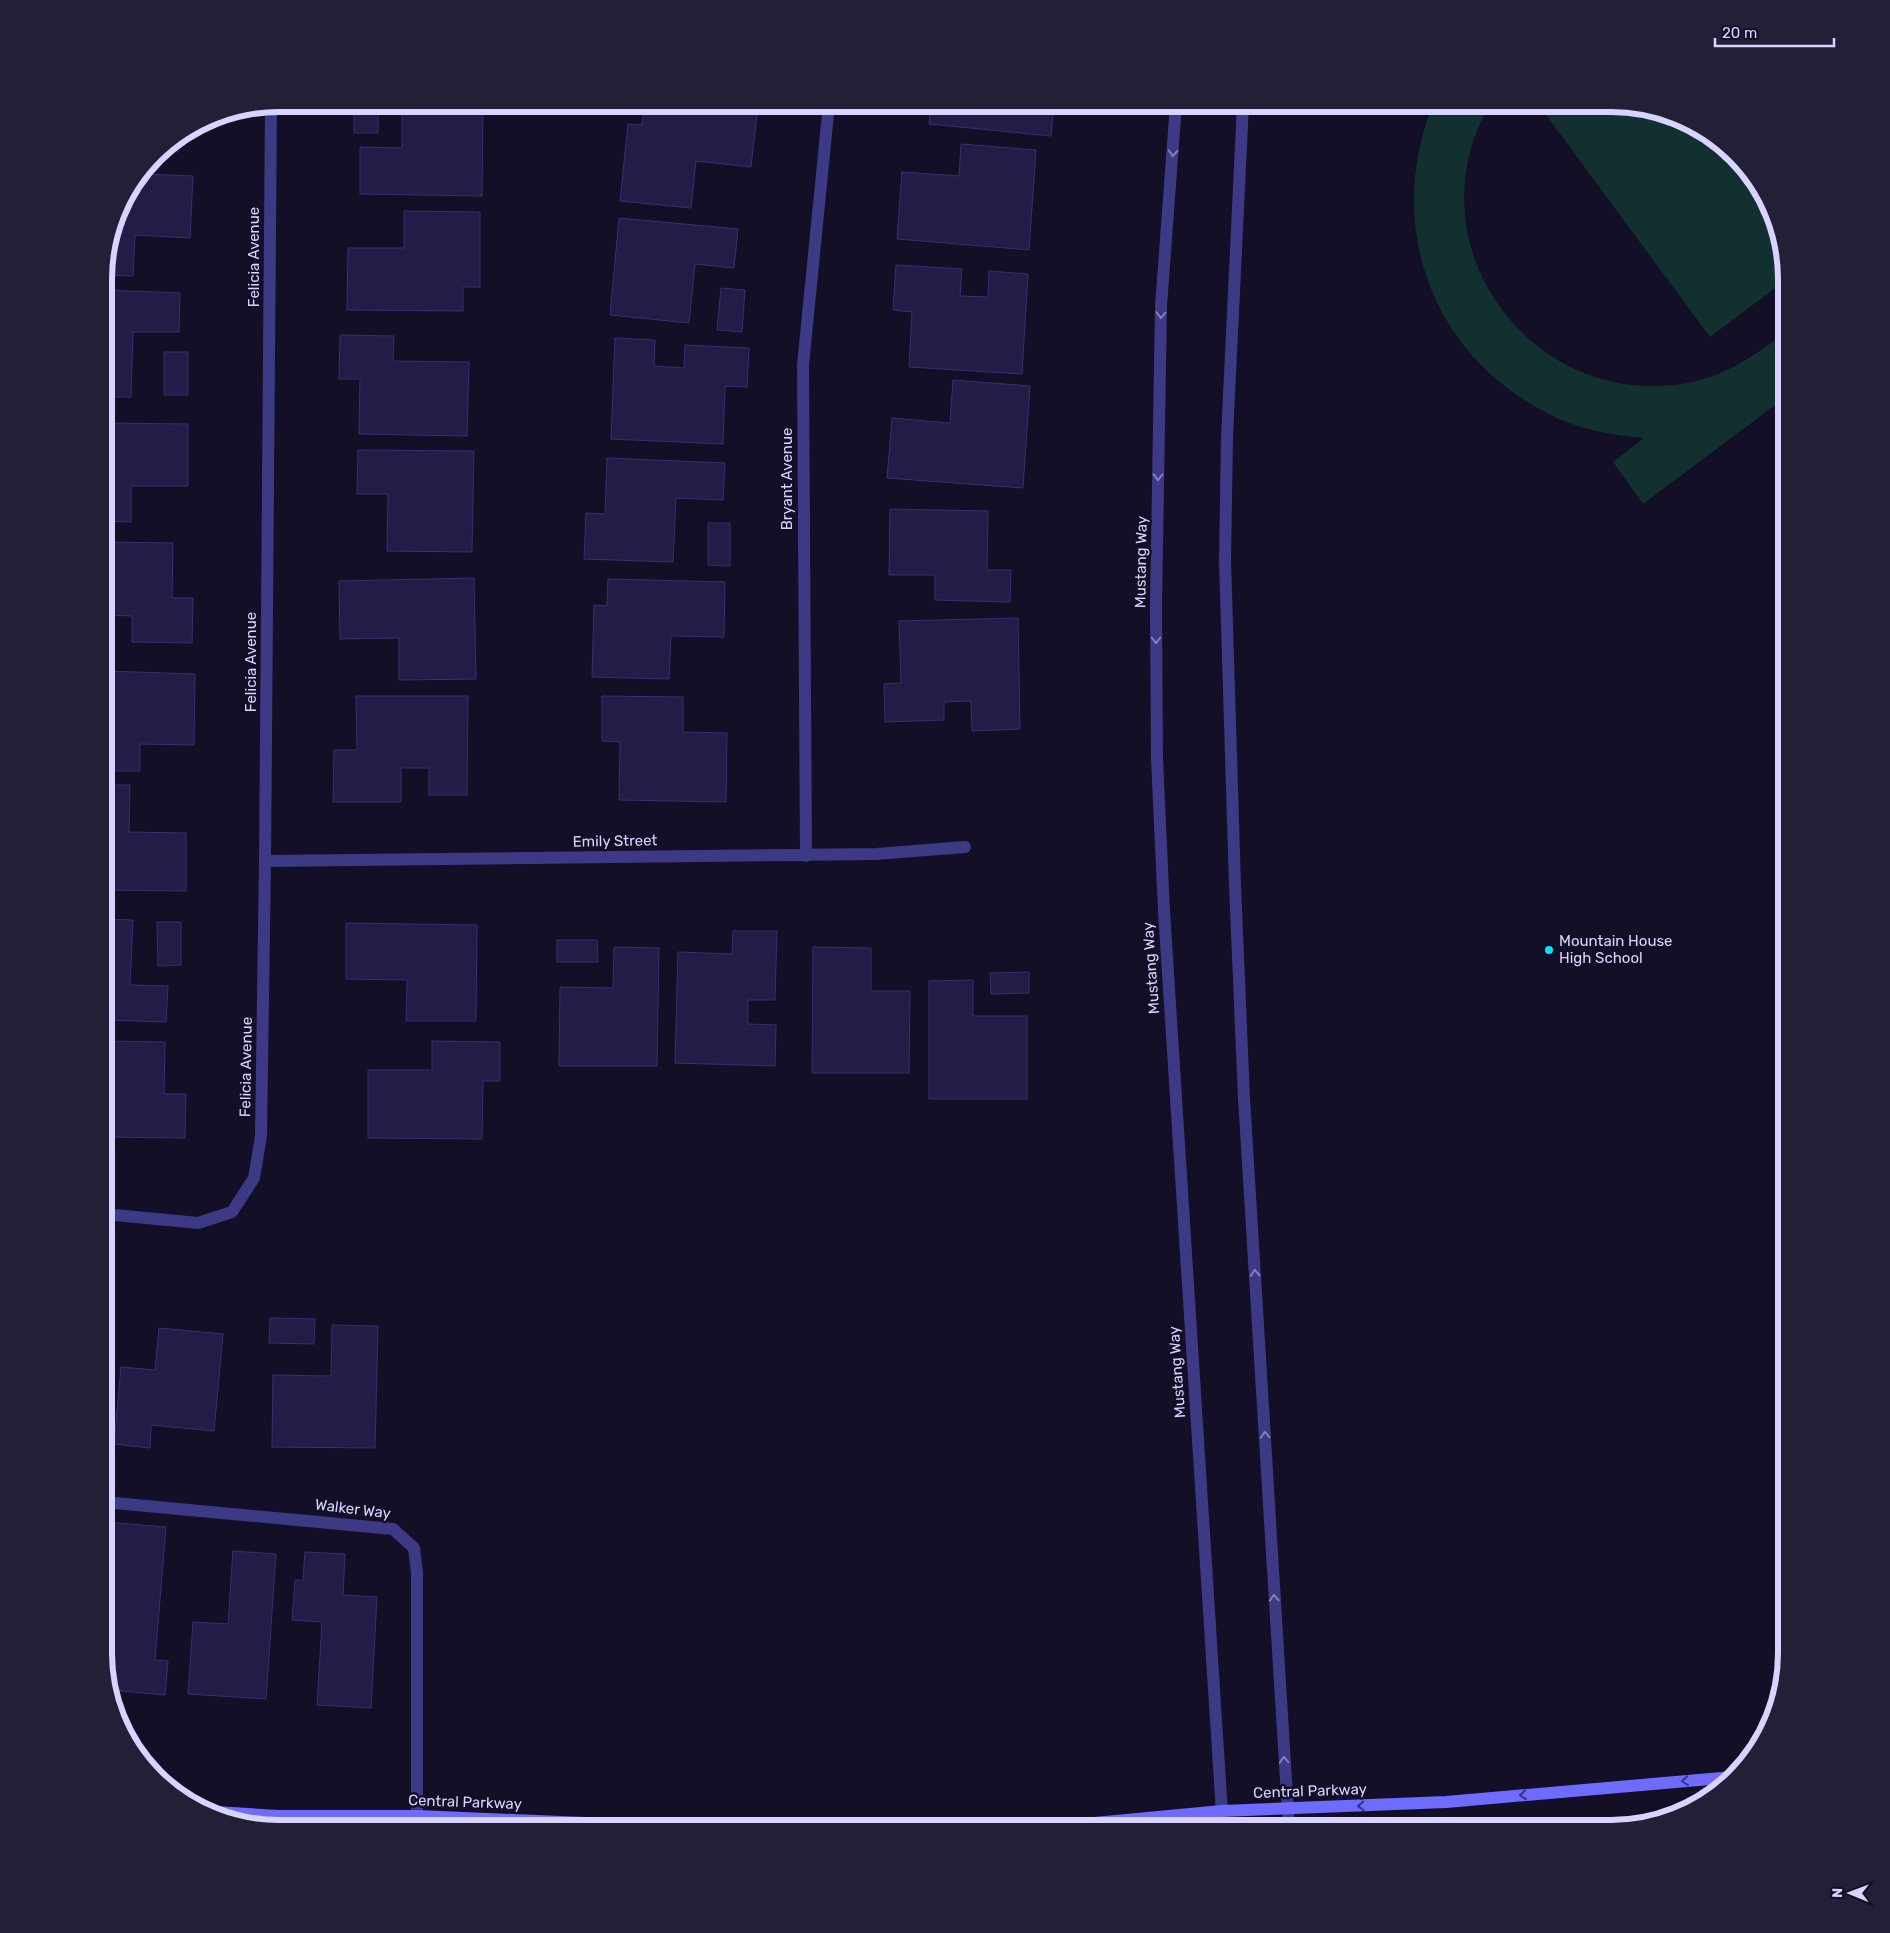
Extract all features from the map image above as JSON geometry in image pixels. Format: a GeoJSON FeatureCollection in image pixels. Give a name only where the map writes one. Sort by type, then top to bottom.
{"type":"FeatureCollection","features":[{"type":"Feature","properties":{"kind":"main road","name":"Central Parkway"},"geometry":{"type":"LineString","coordinates":[[1126,1820],[1222,1811],[1446,1802],[1722,1778]]}},
{"type":"Feature","properties":{"kind":"main road","name":"Central Parkway"},"geometry":{"type":"LineString","coordinates":[[228,1813],[278,1816],[417,1816],[512,1820]]}},
{"type":"Feature","properties":{"kind":"street","name":"Felicia Avenue"},"geometry":{"type":"LineString","coordinates":[[112,1215],[198,1223],[232,1212],[254,1178],[261,1136],[271,113]]}},
{"type":"Feature","properties":{"kind":"street","name":"Bryant Avenue"},"geometry":{"type":"LineString","coordinates":[[806,856],[803,365],[828,113]]}},
{"type":"Feature","properties":{"kind":"street","name":"Mustang Way"},"geometry":{"type":"LineString","coordinates":[[1175,113],[1161,306],[1156,606],[1157,759],[1164,911],[1222,1820]]}},
{"type":"Feature","properties":{"kind":"street"},"geometry":{"type":"LineString","coordinates":[[1243,113],[1227,437],[1226,571],[1235,885],[1244,1098],[1288,1820]]}},
{"type":"Feature","properties":{"kind":"street","name":"Emily Street"},"geometry":{"type":"LineString","coordinates":[[265,861],[806,856],[876,854],[965,847]]}},
{"type":"Feature","properties":{"kind":"street","name":"Walker Way"},"geometry":{"type":"LineString","coordinates":[[112,1503],[393,1529],[414,1548],[417,1573],[417,1816]]}},
{"type":"Feature","properties":{"kind":"green space"},"geometry":{"type":"Polygon","coordinates":[[[1430,113],[1486,113],[1469,156],[1464,209],[1475,259],[1498,304],[1532,342],[1575,369],[1626,384],[1682,384],[1711,377],[1737,365],[1778,338],[1778,403],[1643,504],[1613,462],[1644,438],[1581,427],[1545,412],[1505,386],[1472,355],[1446,320],[1428,280],[1417,238],[1414,194],[1419,149],[1430,113]]]}},
{"type":"Feature","properties":{"kind":"green space"},"geometry":{"type":"Polygon","coordinates":[[[1545,113],[1622,113],[1654,118],[1675,125],[1694,135],[1721,154],[1749,186],[1769,225],[1776,257],[1778,286],[1710,337],[1545,113]]]}},
{"type":"Feature","properties":{"kind":"building"},"geometry":{"type":"Polygon","coordinates":[[[354,113],[378,113],[378,133],[354,133],[354,113]]]}},
{"type":"Feature","properties":{"kind":"building"},"geometry":{"type":"Polygon","coordinates":[[[402,113],[483,113],[482,196],[360,194],[360,147],[402,148],[402,113]]]}},
{"type":"Feature","properties":{"kind":"building"},"geometry":{"type":"Polygon","coordinates":[[[644,113],[757,114],[751,167],[696,161],[691,208],[620,201],[628,124],[642,125],[644,113]]]}},
{"type":"Feature","properties":{"kind":"building"},"geometry":{"type":"Polygon","coordinates":[[[930,113],[1053,113],[1051,136],[929,124],[930,113]]]}},
{"type":"Feature","properties":{"kind":"building"},"geometry":{"type":"Polygon","coordinates":[[[961,144],[1036,150],[1029,250],[897,239],[902,172],[959,176],[961,144]]]}},
{"type":"Feature","properties":{"kind":"building"},"geometry":{"type":"Polygon","coordinates":[[[150,174],[193,176],[190,238],[135,235],[133,276],[113,275],[113,268],[118,236],[125,215],[141,186],[150,174]]]}},
{"type":"Feature","properties":{"kind":"building"},"geometry":{"type":"Polygon","coordinates":[[[404,211],[480,212],[480,287],[463,287],[463,311],[347,310],[348,248],[404,248],[404,211]]]}},
{"type":"Feature","properties":{"kind":"building"},"geometry":{"type":"Polygon","coordinates":[[[619,218],[738,229],[734,268],[695,264],[689,323],[610,315],[619,218]]]}},
{"type":"Feature","properties":{"kind":"building"},"geometry":{"type":"Polygon","coordinates":[[[896,265],[962,269],[960,296],[988,297],[989,271],[1028,274],[1022,374],[909,367],[912,312],[893,310],[896,265]]]}},
{"type":"Feature","properties":{"kind":"building"},"geometry":{"type":"Polygon","coordinates":[[[721,288],[745,290],[742,332],[717,330],[721,288]]]}},
{"type":"Feature","properties":{"kind":"building"},"geometry":{"type":"Polygon","coordinates":[[[113,290],[180,293],[179,332],[133,332],[131,397],[113,397],[113,290]]]}},
{"type":"Feature","properties":{"kind":"building"},"geometry":{"type":"Polygon","coordinates":[[[340,335],[394,336],[393,361],[469,362],[467,436],[359,434],[360,379],[339,379],[340,335]]]}},
{"type":"Feature","properties":{"kind":"building"},"geometry":{"type":"Polygon","coordinates":[[[615,338],[655,340],[654,366],[684,368],[685,345],[749,348],[747,387],[725,386],[723,444],[611,439],[615,338]]]}},
{"type":"Feature","properties":{"kind":"building"},"geometry":{"type":"Polygon","coordinates":[[[164,352],[188,352],[188,395],[164,395],[164,352]]]}},
{"type":"Feature","properties":{"kind":"building"},"geometry":{"type":"Polygon","coordinates":[[[953,380],[1030,386],[1023,488],[887,478],[892,418],[950,423],[953,380]]]}},
{"type":"Feature","properties":{"kind":"building"},"geometry":{"type":"Polygon","coordinates":[[[113,423],[188,424],[188,486],[131,486],[131,522],[113,521],[113,423]]]}},
{"type":"Feature","properties":{"kind":"building"},"geometry":{"type":"Polygon","coordinates":[[[358,450],[474,451],[472,552],[387,551],[388,494],[357,494],[358,450]]]}},
{"type":"Feature","properties":{"kind":"building"},"geometry":{"type":"Polygon","coordinates":[[[607,458],[725,463],[723,500],[676,498],[673,562],[584,559],[586,513],[605,514],[607,458]]]}},
{"type":"Feature","properties":{"kind":"building"},"geometry":{"type":"Polygon","coordinates":[[[890,509],[988,511],[987,570],[1011,570],[1010,602],[935,600],[935,575],[889,575],[890,509]]]}},
{"type":"Feature","properties":{"kind":"building"},"geometry":{"type":"Polygon","coordinates":[[[708,523],[730,523],[730,566],[708,565],[708,523]]]}},
{"type":"Feature","properties":{"kind":"building"},"geometry":{"type":"Polygon","coordinates":[[[113,542],[173,543],[172,598],[193,598],[192,643],[132,642],[132,616],[113,615],[113,542]]]}},
{"type":"Feature","properties":{"kind":"building"},"geometry":{"type":"Polygon","coordinates":[[[474,578],[476,679],[399,680],[399,638],[340,639],[339,581],[474,578]]]}},
{"type":"Feature","properties":{"kind":"building"},"geometry":{"type":"Polygon","coordinates":[[[608,579],[725,582],[724,637],[671,636],[669,679],[592,677],[594,605],[607,606],[608,579]]]}},
{"type":"Feature","properties":{"kind":"building"},"geometry":{"type":"Polygon","coordinates":[[[1018,618],[1020,729],[972,731],[971,701],[944,702],[944,720],[885,722],[884,684],[901,683],[899,621],[1018,618]]]}},
{"type":"Feature","properties":{"kind":"building"},"geometry":{"type":"Polygon","coordinates":[[[113,671],[195,674],[194,745],[140,744],[140,771],[113,771],[113,671]]]}},
{"type":"Feature","properties":{"kind":"building"},"geometry":{"type":"Polygon","coordinates":[[[356,696],[468,696],[467,795],[429,795],[429,768],[401,768],[401,802],[333,802],[334,750],[357,750],[356,696]]]}},
{"type":"Feature","properties":{"kind":"building"},"geometry":{"type":"Polygon","coordinates":[[[602,696],[683,697],[683,732],[727,733],[726,802],[619,800],[620,742],[602,741],[602,696]]]}},
{"type":"Feature","properties":{"kind":"building"},"geometry":{"type":"Polygon","coordinates":[[[113,785],[130,785],[129,832],[186,833],[186,891],[113,890],[113,785]]]}},
{"type":"Feature","properties":{"kind":"building"},"geometry":{"type":"Polygon","coordinates":[[[113,919],[133,920],[130,985],[168,986],[166,1022],[112,1020],[113,919]]]}},
{"type":"Feature","properties":{"kind":"building"},"geometry":{"type":"Polygon","coordinates":[[[157,922],[181,922],[181,965],[158,966],[157,922]]]}},
{"type":"Feature","properties":{"kind":"building"},"geometry":{"type":"Polygon","coordinates":[[[346,923],[477,925],[476,1021],[406,1021],[407,980],[346,979],[346,923]]]}},
{"type":"Feature","properties":{"kind":"building"},"geometry":{"type":"Polygon","coordinates":[[[733,931],[777,931],[775,1000],[748,1000],[748,1024],[776,1025],[775,1066],[675,1063],[678,952],[732,954],[733,931]]]}},
{"type":"Feature","properties":{"kind":"building"},"geometry":{"type":"Polygon","coordinates":[[[557,940],[597,940],[598,962],[557,962],[557,940]]]}},
{"type":"Feature","properties":{"kind":"building"},"geometry":{"type":"Polygon","coordinates":[[[614,947],[659,948],[657,1066],[559,1066],[560,987],[613,988],[614,947]]]}},
{"type":"Feature","properties":{"kind":"building"},"geometry":{"type":"Polygon","coordinates":[[[813,947],[871,948],[871,991],[910,991],[909,1073],[812,1073],[813,947]]]}},
{"type":"Feature","properties":{"kind":"building"},"geometry":{"type":"Polygon","coordinates":[[[1029,972],[1029,993],[991,994],[990,973],[1029,972]]]}},
{"type":"Feature","properties":{"kind":"building"},"geometry":{"type":"Polygon","coordinates":[[[973,980],[973,1016],[1027,1016],[1027,1099],[929,1099],[929,981],[973,980]]]}},
{"type":"Feature","properties":{"kind":"building"},"geometry":{"type":"Polygon","coordinates":[[[112,1041],[165,1042],[164,1094],[186,1094],[185,1138],[112,1137],[112,1041]]]}},
{"type":"Feature","properties":{"kind":"building"},"geometry":{"type":"Polygon","coordinates":[[[432,1041],[500,1042],[500,1081],[483,1081],[482,1139],[368,1138],[368,1070],[432,1070],[432,1041]]]}},
{"type":"Feature","properties":{"kind":"building"},"geometry":{"type":"Polygon","coordinates":[[[270,1318],[315,1319],[314,1344],[269,1343],[270,1318]]]}},
{"type":"Feature","properties":{"kind":"building"},"geometry":{"type":"Polygon","coordinates":[[[332,1325],[378,1326],[375,1448],[272,1447],[273,1375],[331,1376],[332,1325]]]}},
{"type":"Feature","properties":{"kind":"building"},"geometry":{"type":"Polygon","coordinates":[[[159,1328],[223,1334],[214,1431],[151,1425],[150,1448],[114,1444],[121,1367],[155,1370],[159,1328]]]}},
{"type":"Feature","properties":{"kind":"building"},"geometry":{"type":"Polygon","coordinates":[[[112,1523],[166,1527],[155,1660],[168,1661],[165,1695],[117,1691],[112,1654],[112,1523]]]}},
{"type":"Feature","properties":{"kind":"building"},"geometry":{"type":"Polygon","coordinates":[[[233,1551],[276,1554],[266,1699],[188,1694],[193,1622],[228,1624],[233,1551]]]}},
{"type":"Feature","properties":{"kind":"building"},"geometry":{"type":"Polygon","coordinates":[[[305,1552],[345,1554],[343,1595],[377,1597],[371,1708],[317,1705],[322,1622],[292,1620],[295,1580],[303,1580],[305,1552]]]}},
{"type":"Feature","properties":{"kind":"place","name":"Mountain House High School"},"geometry":{"type":"Point","coordinates":[1549,950]}}]}
